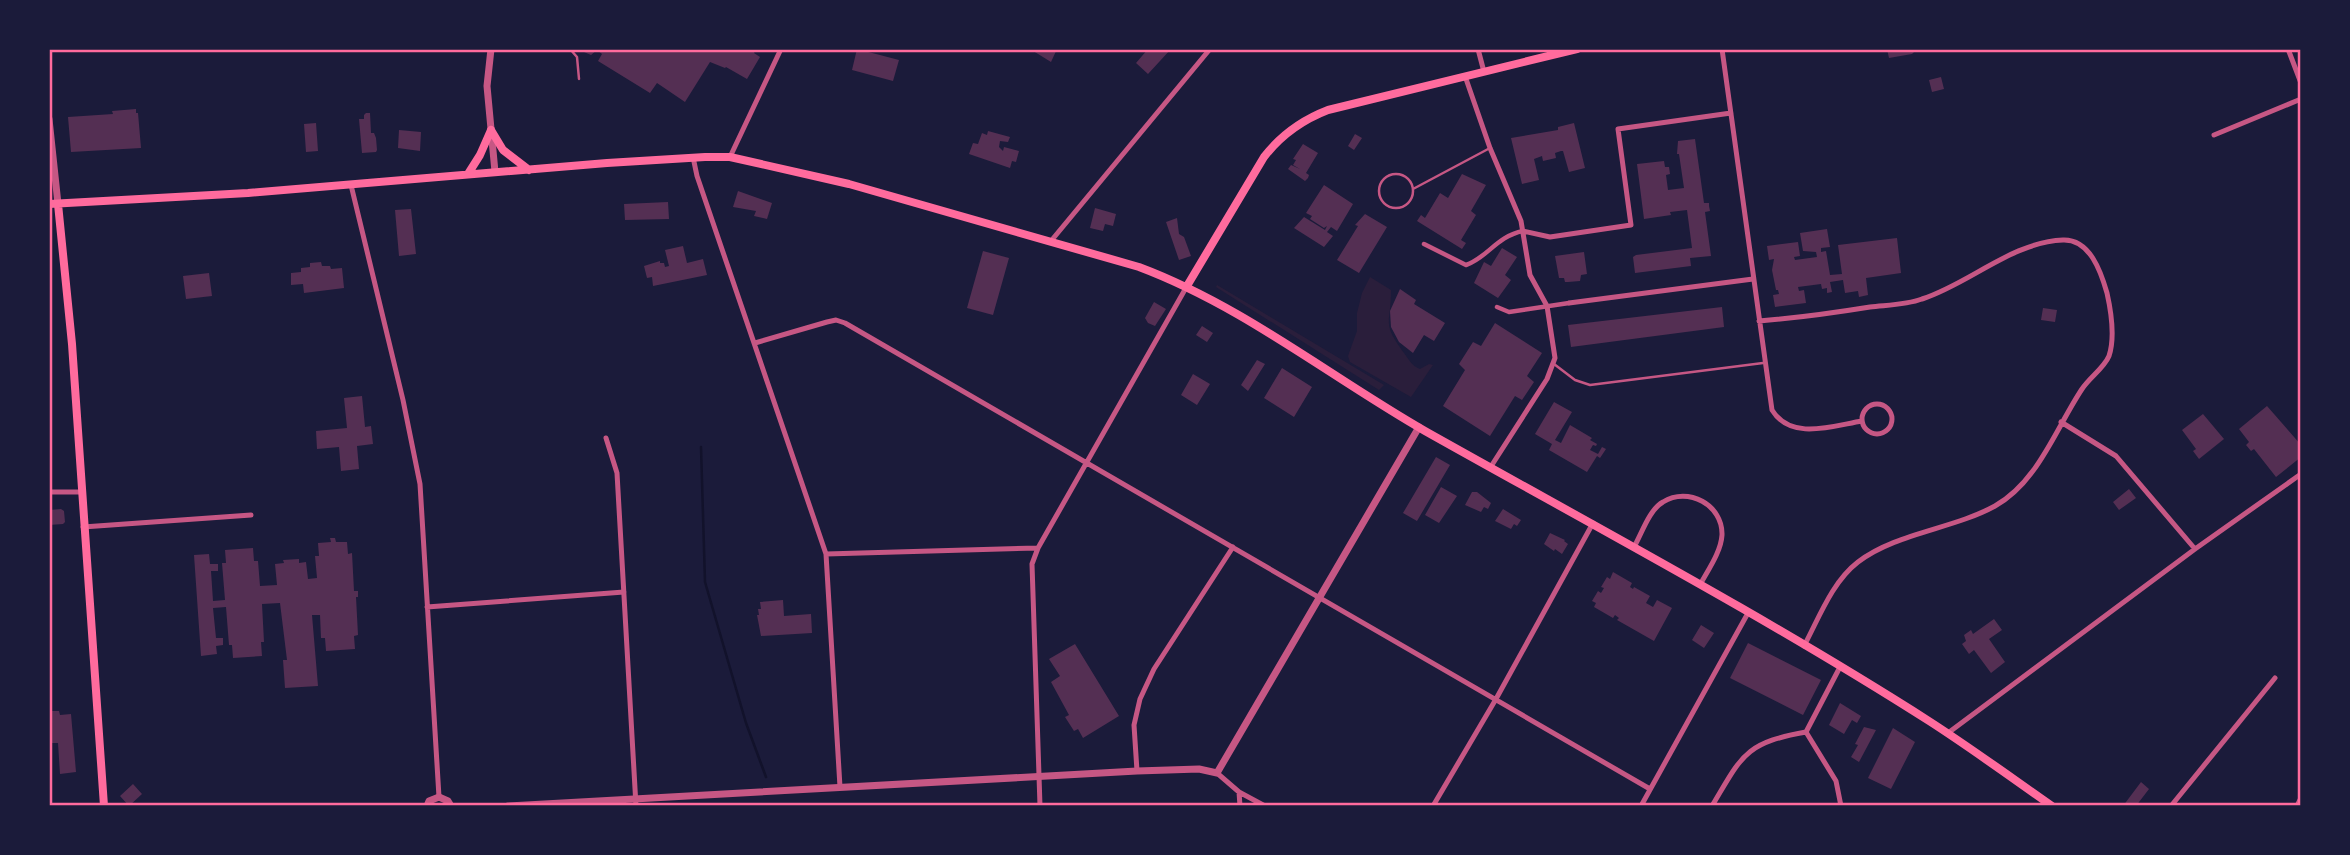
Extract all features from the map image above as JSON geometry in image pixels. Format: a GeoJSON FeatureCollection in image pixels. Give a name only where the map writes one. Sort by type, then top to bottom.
{"type":"FeatureCollection","features":[{"type":"Feature","properties":{"kind":"main road"},"geometry":{"type":"LineString","coordinates":[[1187,286],[1264,157],[1295,126],[1328,110],[1577,49]]}},
{"type":"Feature","properties":{"kind":"main road"},"geometry":{"type":"LineString","coordinates":[[491,130],[503,150],[529,170]]}},
{"type":"Feature","properties":{"kind":"main road"},"geometry":{"type":"LineString","coordinates":[[467,174],[481,155],[491,130]]}},
{"type":"Feature","properties":{"kind":"main road"},"geometry":{"type":"LineString","coordinates":[[104,806],[70,314],[54,204],[185,198],[692,158],[730,158],[839,181],[1139,267],[1187,286],[1288,344],[1419,427],[1593,523],[1840,667],[1948,733],[2052,806]]}},
{"type":"Feature","properties":{"kind":"street"},"geometry":{"type":"LineString","coordinates":[[491,49],[487,86],[495,172]]}},
{"type":"Feature","properties":{"kind":"street"},"geometry":{"type":"LineString","coordinates":[[730,158],[781,49]]}},
{"type":"Feature","properties":{"kind":"street"},"geometry":{"type":"LineString","coordinates":[[1051,241],[1210,49]]}},
{"type":"Feature","properties":{"kind":"street"},"geometry":{"type":"LineString","coordinates":[[1478,49],[1484,72]]}},
{"type":"Feature","properties":{"kind":"street"},"geometry":{"type":"LineString","coordinates":[[1722,49],[1769,402],[1781,422],[1794,428],[1862,421]]}},
{"type":"Feature","properties":{"kind":"street"},"geometry":{"type":"LineString","coordinates":[[2288,49],[2301,83]]}},
{"type":"Feature","properties":{"kind":"street"},"geometry":{"type":"LineString","coordinates":[[1465,76],[1490,148],[1521,221],[1530,275],[1547,306],[1554,351],[1554,364],[1547,379],[1490,468]]}},
{"type":"Feature","properties":{"kind":"street"},"geometry":{"type":"LineString","coordinates":[[2214,135],[2301,99]]}},
{"type":"Feature","properties":{"kind":"street"},"geometry":{"type":"LineString","coordinates":[[1424,244],[1466,265],[1499,241],[1523,231],[1550,237],[1631,225],[1618,129],[1731,113]]}},
{"type":"Feature","properties":{"kind":"street"},"geometry":{"type":"LineString","coordinates":[[49,119],[54,204]]}},
{"type":"Feature","properties":{"kind":"street"},"geometry":{"type":"LineString","coordinates":[[692,158],[826,554],[840,787]]}},
{"type":"Feature","properties":{"kind":"street"},"geometry":{"type":"LineString","coordinates":[[351,185],[403,400],[420,484],[439,797]]}},
{"type":"Feature","properties":{"kind":"street"},"geometry":{"type":"LineString","coordinates":[[1759,321],[1807,317],[1921,300],[2021,251],[2052,241],[2072,240],[2093,258],[2109,305],[2111,345],[2106,361],[2084,386],[2031,474],[2014,493],[1981,512],[1879,550],[1848,571],[1839,581],[1804,646]]}},
{"type":"Feature","properties":{"kind":"street"},"geometry":{"type":"LineString","coordinates":[[1497,307],[1509,312],[1754,279]]}},
{"type":"Feature","properties":{"kind":"street"},"geometry":{"type":"LineString","coordinates":[[1040,806],[1032,564],[1038,548],[1187,286]]}},
{"type":"Feature","properties":{"kind":"street"},"geometry":{"type":"LineString","coordinates":[[755,343],[827,322],[836,320],[845,323],[1650,789]]}},
{"type":"Feature","properties":{"kind":"street"},"geometry":{"type":"LineString","coordinates":[[1875,405],[1887,409],[1891,417],[1890,426],[1879,434],[1866,430],[1862,421],[1866,409],[1875,405]]}},
{"type":"Feature","properties":{"kind":"street"},"geometry":{"type":"LineString","coordinates":[[2061,422],[2116,456],[2195,549]]}},
{"type":"Feature","properties":{"kind":"street"},"geometry":{"type":"LineString","coordinates":[[1217,773],[1419,427]]}},
{"type":"Feature","properties":{"kind":"street"},"geometry":{"type":"LineString","coordinates":[[606,438],[617,473],[636,802]]}},
{"type":"Feature","properties":{"kind":"street"},"geometry":{"type":"LineString","coordinates":[[1948,733],[2195,549],[2301,474]]}},
{"type":"Feature","properties":{"kind":"street"},"geometry":{"type":"LineString","coordinates":[[49,492],[81,492]]}},
{"type":"Feature","properties":{"kind":"street"},"geometry":{"type":"LineString","coordinates":[[1634,547],[1655,509],[1663,501],[1683,496],[1703,501],[1717,516],[1722,534],[1717,551],[1700,585]]}},
{"type":"Feature","properties":{"kind":"street"},"geometry":{"type":"LineString","coordinates":[[83,527],[251,515]]}},
{"type":"Feature","properties":{"kind":"street"},"geometry":{"type":"LineString","coordinates":[[1433,806],[1496,699],[1593,523]]}},
{"type":"Feature","properties":{"kind":"street"},"geometry":{"type":"LineString","coordinates":[[1137,771],[1134,725],[1140,699],[1154,669],[1233,547]]}},
{"type":"Feature","properties":{"kind":"street"},"geometry":{"type":"LineString","coordinates":[[826,554],[1038,548]]}},
{"type":"Feature","properties":{"kind":"street"},"geometry":{"type":"LineString","coordinates":[[427,607],[624,592]]}},
{"type":"Feature","properties":{"kind":"street"},"geometry":{"type":"LineString","coordinates":[[1641,806],[1748,613]]}},
{"type":"Feature","properties":{"kind":"street"},"geometry":{"type":"LineString","coordinates":[[1712,806],[1743,756],[1769,741],[1806,732],[1840,667]]}},
{"type":"Feature","properties":{"kind":"street"},"geometry":{"type":"LineString","coordinates":[[2171,806],[2275,678]]}},
{"type":"Feature","properties":{"kind":"street"},"geometry":{"type":"LineString","coordinates":[[1806,732],[1836,781],[1840,806]]}},
{"type":"Feature","properties":{"kind":"street"},"geometry":{"type":"LineString","coordinates":[[508,806],[636,802],[840,787],[1199,769],[1217,773],[1239,792],[1265,806]]}},
{"type":"Feature","properties":{"kind":"street"},"geometry":{"type":"LineString","coordinates":[[1239,792],[1240,806]]}},
{"type":"Feature","properties":{"kind":"street"},"geometry":{"type":"LineString","coordinates":[[426,806],[429,801],[439,797],[448,801],[451,806]]}},
{"type":"Feature","properties":{"kind":"street"},"geometry":{"type":"LineString","coordinates":[[2298,806],[2301,800]]}},
{"type":"Feature","properties":{"kind":"lane"},"geometry":{"type":"LineString","coordinates":[[570,49],[577,57],[579,79]]}},
{"type":"Feature","properties":{"kind":"lane"},"geometry":{"type":"LineString","coordinates":[[1413,189],[1409,179],[1394,174],[1380,183],[1379,194],[1383,202],[1396,208],[1410,200],[1413,189],[1490,148]]}},
{"type":"Feature","properties":{"kind":"lane"},"geometry":{"type":"LineString","coordinates":[[1554,364],[1575,380],[1591,385],[1764,362]]}},
{"type":"Feature","properties":{"kind":"shaded area"},"geometry":{"type":"Polygon","coordinates":[[[1370,277],[1391,290],[1390,328],[1407,358],[1420,369],[1429,364],[1433,365],[1411,397],[1350,362],[1348,356],[1357,331],[1357,313],[1370,277]]]}},
{"type":"Feature","properties":{"kind":"shaded area"},"geometry":{"type":"Polygon","coordinates":[[[1217,285],[1384,385],[1379,390],[1216,287],[1217,285]]]}},
{"type":"Feature","properties":{"kind":"building"},"geometry":{"type":"Polygon","coordinates":[[[585,49],[756,49],[754,53],[760,57],[747,79],[726,67],[710,62],[685,102],[657,83],[650,93],[598,61],[602,54],[597,50],[591,55],[584,52],[585,49]]]}},
{"type":"Feature","properties":{"kind":"building"},"geometry":{"type":"Polygon","coordinates":[[[857,49],[899,60],[893,81],[852,70],[857,49]]]}},
{"type":"Feature","properties":{"kind":"building"},"geometry":{"type":"Polygon","coordinates":[[[1030,49],[1057,49],[1051,62],[1030,49]]]}},
{"type":"Feature","properties":{"kind":"building"},"geometry":{"type":"Polygon","coordinates":[[[1148,49],[1171,49],[1148,74],[1136,63],[1148,49]]]}},
{"type":"Feature","properties":{"kind":"building"},"geometry":{"type":"Polygon","coordinates":[[[1887,49],[1915,51],[1912,54],[1889,58],[1887,49]]]}},
{"type":"Feature","properties":{"kind":"building"},"geometry":{"type":"Polygon","coordinates":[[[1941,77],[1944,89],[1932,92],[1929,80],[1941,77]]]}},
{"type":"Feature","properties":{"kind":"building"},"geometry":{"type":"Polygon","coordinates":[[[136,109],[141,148],[71,152],[68,117],[113,114],[112,111],[136,109]]]}},
{"type":"Feature","properties":{"kind":"building"},"geometry":{"type":"Polygon","coordinates":[[[366,113],[370,113],[371,133],[374,133],[376,138],[376,152],[362,153],[359,119],[364,119],[366,113]]]}},
{"type":"Feature","properties":{"kind":"building"},"geometry":{"type":"Polygon","coordinates":[[[316,123],[318,151],[306,152],[304,124],[316,123]]]}},
{"type":"Feature","properties":{"kind":"building"},"geometry":{"type":"Polygon","coordinates":[[[1574,123],[1585,168],[1569,172],[1561,151],[1555,153],[1556,158],[1543,161],[1542,156],[1534,159],[1539,180],[1522,184],[1511,138],[1558,130],[1558,127],[1574,123]]]}},
{"type":"Feature","properties":{"kind":"building"},"geometry":{"type":"Polygon","coordinates":[[[399,130],[421,132],[420,151],[398,148],[399,130]]]}},
{"type":"Feature","properties":{"kind":"building"},"geometry":{"type":"Polygon","coordinates":[[[988,131],[1010,137],[1008,142],[1000,141],[999,147],[1003,151],[1004,147],[1019,151],[1016,162],[1012,161],[1010,168],[969,154],[973,143],[978,144],[982,133],[987,135],[988,131]]]}},
{"type":"Feature","properties":{"kind":"building"},"geometry":{"type":"Polygon","coordinates":[[[1355,134],[1362,138],[1354,150],[1348,146],[1355,134]]]}},
{"type":"Feature","properties":{"kind":"building"},"geometry":{"type":"Polygon","coordinates":[[[1695,139],[1704,203],[1709,203],[1710,211],[1705,212],[1711,256],[1690,258],[1691,266],[1635,273],[1633,257],[1636,255],[1692,248],[1687,210],[1644,219],[1637,164],[1664,161],[1670,174],[1666,175],[1668,190],[1684,188],[1677,154],[1678,141],[1695,139]]]}},
{"type":"Feature","properties":{"kind":"building"},"geometry":{"type":"Polygon","coordinates":[[[1303,144],[1318,153],[1306,173],[1309,175],[1305,181],[1288,169],[1291,165],[1300,169],[1293,165],[1296,160],[1293,159],[1303,144]]]}},
{"type":"Feature","properties":{"kind":"building"},"geometry":{"type":"Polygon","coordinates":[[[1462,174],[1486,185],[1471,211],[1476,215],[1461,240],[1466,243],[1462,249],[1417,221],[1421,215],[1425,218],[1440,193],[1448,198],[1462,174]]]}},
{"type":"Feature","properties":{"kind":"building"},"geometry":{"type":"Polygon","coordinates":[[[1324,185],[1353,204],[1337,231],[1331,227],[1327,232],[1333,236],[1324,247],[1294,228],[1304,217],[1325,230],[1327,226],[1324,228],[1306,213],[1324,185]]]}},
{"type":"Feature","properties":{"kind":"building"},"geometry":{"type":"Polygon","coordinates":[[[738,191],[772,203],[767,219],[754,216],[756,211],[733,207],[738,191]]]}},
{"type":"Feature","properties":{"kind":"building"},"geometry":{"type":"Polygon","coordinates":[[[668,202],[669,219],[625,220],[624,204],[668,202]]]}},
{"type":"Feature","properties":{"kind":"building"},"geometry":{"type":"Polygon","coordinates":[[[1095,208],[1116,214],[1113,226],[1105,224],[1103,231],[1090,228],[1095,208]]]}},
{"type":"Feature","properties":{"kind":"building"},"geometry":{"type":"Polygon","coordinates":[[[411,209],[416,254],[399,256],[395,210],[411,209]]]}},
{"type":"Feature","properties":{"kind":"building"},"geometry":{"type":"Polygon","coordinates":[[[1365,214],[1387,227],[1359,273],[1337,260],[1358,226],[1355,225],[1365,214]]]}},
{"type":"Feature","properties":{"kind":"building"},"geometry":{"type":"Polygon","coordinates":[[[1177,218],[1179,234],[1184,237],[1191,256],[1179,260],[1166,222],[1177,218]]]}},
{"type":"Feature","properties":{"kind":"building"},"geometry":{"type":"Polygon","coordinates":[[[1827,229],[1830,247],[1821,248],[1821,252],[1826,251],[1830,275],[1842,274],[1838,245],[1897,238],[1901,273],[1866,278],[1868,295],[1859,297],[1858,291],[1845,293],[1843,280],[1830,282],[1832,292],[1827,293],[1827,288],[1822,289],[1821,284],[1798,287],[1799,291],[1804,290],[1806,303],[1775,307],[1773,295],[1779,294],[1772,270],[1774,259],[1769,260],[1767,246],[1798,242],[1800,256],[1794,257],[1795,260],[1817,257],[1816,252],[1803,251],[1800,233],[1827,229]]]}},
{"type":"Feature","properties":{"kind":"building"},"geometry":{"type":"Polygon","coordinates":[[[683,246],[687,263],[703,259],[707,275],[653,286],[652,277],[647,278],[644,266],[660,261],[665,267],[669,266],[665,250],[683,246]]]}},
{"type":"Feature","properties":{"kind":"building"},"geometry":{"type":"Polygon","coordinates":[[[1502,248],[1517,257],[1505,275],[1511,280],[1498,298],[1474,283],[1484,262],[1491,266],[1502,248]]]}},
{"type":"Feature","properties":{"kind":"building"},"geometry":{"type":"Polygon","coordinates":[[[983,251],[1009,258],[993,315],[967,308],[983,251]]]}},
{"type":"Feature","properties":{"kind":"building"},"geometry":{"type":"Polygon","coordinates":[[[1584,252],[1587,274],[1581,275],[1580,281],[1565,282],[1564,278],[1559,278],[1555,256],[1584,252]]]}},
{"type":"Feature","properties":{"kind":"building"},"geometry":{"type":"Polygon","coordinates":[[[321,262],[322,266],[330,266],[331,269],[342,268],[344,288],[304,293],[303,284],[291,285],[291,273],[301,272],[301,268],[310,267],[310,263],[321,262]]]}},
{"type":"Feature","properties":{"kind":"building"},"geometry":{"type":"Polygon","coordinates":[[[209,273],[212,296],[186,299],[183,276],[209,273]]]}},
{"type":"Feature","properties":{"kind":"building"},"geometry":{"type":"Polygon","coordinates":[[[1400,289],[1416,300],[1414,304],[1445,323],[1434,341],[1424,335],[1413,353],[1399,342],[1391,327],[1390,311],[1400,289]]]}},
{"type":"Feature","properties":{"kind":"building"},"geometry":{"type":"Polygon","coordinates":[[[1154,302],[1166,309],[1155,326],[1145,318],[1154,302]]]}},
{"type":"Feature","properties":{"kind":"building"},"geometry":{"type":"Polygon","coordinates":[[[1722,307],[1724,327],[1571,347],[1568,325],[1722,307]]]}},
{"type":"Feature","properties":{"kind":"building"},"geometry":{"type":"Polygon","coordinates":[[[2043,308],[2057,310],[2055,322],[2041,320],[2043,308]]]}},
{"type":"Feature","properties":{"kind":"building"},"geometry":{"type":"Polygon","coordinates":[[[1495,323],[1542,353],[1527,376],[1534,382],[1522,400],[1515,396],[1490,436],[1443,406],[1465,370],[1459,364],[1473,342],[1481,346],[1495,323]]]}},
{"type":"Feature","properties":{"kind":"building"},"geometry":{"type":"Polygon","coordinates":[[[1202,326],[1213,333],[1207,342],[1196,335],[1202,326]]]}},
{"type":"Feature","properties":{"kind":"building"},"geometry":{"type":"Polygon","coordinates":[[[1257,360],[1265,364],[1248,391],[1241,385],[1257,360]]]}},
{"type":"Feature","properties":{"kind":"building"},"geometry":{"type":"Polygon","coordinates":[[[1282,368],[1312,387],[1294,417],[1264,398],[1282,368]]]}},
{"type":"Feature","properties":{"kind":"building"},"geometry":{"type":"Polygon","coordinates":[[[1193,374],[1210,384],[1197,405],[1181,395],[1193,374]]]}},
{"type":"Feature","properties":{"kind":"building"},"geometry":{"type":"Polygon","coordinates":[[[362,396],[365,427],[371,426],[373,444],[357,446],[359,469],[341,471],[339,447],[317,449],[316,431],[347,428],[344,398],[362,396]]]}},
{"type":"Feature","properties":{"kind":"building"},"geometry":{"type":"Polygon","coordinates":[[[1554,402],[1572,412],[1555,440],[1561,443],[1570,425],[1597,444],[1590,450],[1598,454],[1602,447],[1606,449],[1600,458],[1597,456],[1587,472],[1549,450],[1552,444],[1535,434],[1554,402]]]}},
{"type":"Feature","properties":{"kind":"building"},"geometry":{"type":"Polygon","coordinates":[[[2267,406],[2301,445],[2301,457],[2276,477],[2254,449],[2251,451],[2246,445],[2249,442],[2239,429],[2267,406]]]}},
{"type":"Feature","properties":{"kind":"building"},"geometry":{"type":"Polygon","coordinates":[[[2203,414],[2224,439],[2199,459],[2193,451],[2196,449],[2182,430],[2203,414]]]}},
{"type":"Feature","properties":{"kind":"building"},"geometry":{"type":"Polygon","coordinates":[[[1436,457],[1450,465],[1417,521],[1403,513],[1436,457]]]}},
{"type":"Feature","properties":{"kind":"building"},"geometry":{"type":"Polygon","coordinates":[[[1441,487],[1457,496],[1439,523],[1425,515],[1441,487]]]}},
{"type":"Feature","properties":{"kind":"building"},"geometry":{"type":"Polygon","coordinates":[[[2129,489],[2136,498],[2119,510],[2113,502],[2129,489]]]}},
{"type":"Feature","properties":{"kind":"building"},"geometry":{"type":"Polygon","coordinates":[[[1472,492],[1477,492],[1491,503],[1488,509],[1484,507],[1481,512],[1465,505],[1472,492]]]}},
{"type":"Feature","properties":{"kind":"building"},"geometry":{"type":"Polygon","coordinates":[[[1503,509],[1521,520],[1517,526],[1514,524],[1511,529],[1495,521],[1503,509]]]}},
{"type":"Feature","properties":{"kind":"building"},"geometry":{"type":"Polygon","coordinates":[[[49,510],[64,511],[65,522],[49,525],[49,510]]]}},
{"type":"Feature","properties":{"kind":"building"},"geometry":{"type":"Polygon","coordinates":[[[1550,533],[1568,544],[1562,554],[1544,544],[1550,533]]]}},
{"type":"Feature","properties":{"kind":"building"},"geometry":{"type":"Polygon","coordinates":[[[330,538],[335,538],[336,542],[347,542],[348,554],[352,553],[354,591],[358,591],[358,635],[354,636],[355,649],[326,651],[325,638],[321,638],[320,615],[312,615],[318,686],[285,688],[283,660],[287,660],[280,603],[262,604],[262,656],[233,658],[232,645],[229,645],[226,607],[213,608],[216,638],[223,638],[223,645],[216,646],[217,654],[201,656],[194,555],[209,554],[210,564],[218,564],[218,571],[211,571],[213,601],[225,600],[222,563],[226,563],[225,550],[253,548],[254,561],[258,561],[260,586],[277,585],[275,564],[284,563],[283,560],[299,559],[299,563],[306,562],[308,579],[317,578],[315,556],[319,556],[318,543],[331,542],[330,538]]]}},
{"type":"Feature","properties":{"kind":"building"},"geometry":{"type":"Polygon","coordinates":[[[1613,572],[1632,583],[1630,587],[1633,589],[1634,587],[1650,596],[1646,603],[1653,607],[1657,600],[1672,608],[1654,641],[1617,620],[1619,618],[1615,615],[1613,618],[1594,607],[1596,603],[1592,601],[1598,591],[1601,593],[1604,588],[1601,587],[1613,572]]]}},
{"type":"Feature","properties":{"kind":"building"},"geometry":{"type":"Polygon","coordinates":[[[783,600],[784,616],[811,614],[812,633],[761,636],[757,615],[758,609],[761,609],[760,602],[783,600]]]}},
{"type":"Feature","properties":{"kind":"building"},"geometry":{"type":"Polygon","coordinates":[[[1994,619],[2002,630],[1989,639],[2005,662],[1991,673],[1974,650],[1969,654],[1962,644],[1966,641],[1964,635],[1971,630],[1973,634],[1994,619]]]}},
{"type":"Feature","properties":{"kind":"building"},"geometry":{"type":"Polygon","coordinates":[[[1701,625],[1714,633],[1704,648],[1692,640],[1701,625]]]}},
{"type":"Feature","properties":{"kind":"building"},"geometry":{"type":"Polygon","coordinates":[[[1748,643],[1821,680],[1803,715],[1730,678],[1748,643]]]}},
{"type":"Feature","properties":{"kind":"building"},"geometry":{"type":"Polygon","coordinates":[[[1075,644],[1119,716],[1083,738],[1078,729],[1074,731],[1065,717],[1069,715],[1051,682],[1060,676],[1049,659],[1075,644]]]}},
{"type":"Feature","properties":{"kind":"building"},"geometry":{"type":"Polygon","coordinates":[[[1840,703],[1861,716],[1857,723],[1852,720],[1844,734],[1829,725],[1840,703]]]}},
{"type":"Feature","properties":{"kind":"building"},"geometry":{"type":"Polygon","coordinates":[[[49,711],[59,711],[60,715],[71,714],[76,772],[60,774],[58,743],[49,743],[49,711]]]}},
{"type":"Feature","properties":{"kind":"building"},"geometry":{"type":"Polygon","coordinates":[[[1864,727],[1876,730],[1859,762],[1851,757],[1864,727]]]}},
{"type":"Feature","properties":{"kind":"building"},"geometry":{"type":"Polygon","coordinates":[[[1893,728],[1915,742],[1891,789],[1868,778],[1893,728]]]}},
{"type":"Feature","properties":{"kind":"building"},"geometry":{"type":"Polygon","coordinates":[[[2141,782],[2149,789],[2136,806],[2123,806],[2141,782]]]}},
{"type":"Feature","properties":{"kind":"building"},"geometry":{"type":"Polygon","coordinates":[[[133,784],[142,794],[129,806],[120,796],[133,784]]]}},
{"type":"Feature","properties":{"kind":"waterway"},"geometry":{"type":"LineString","coordinates":[[701,447],[705,582],[746,723],[766,777]]}}]}
